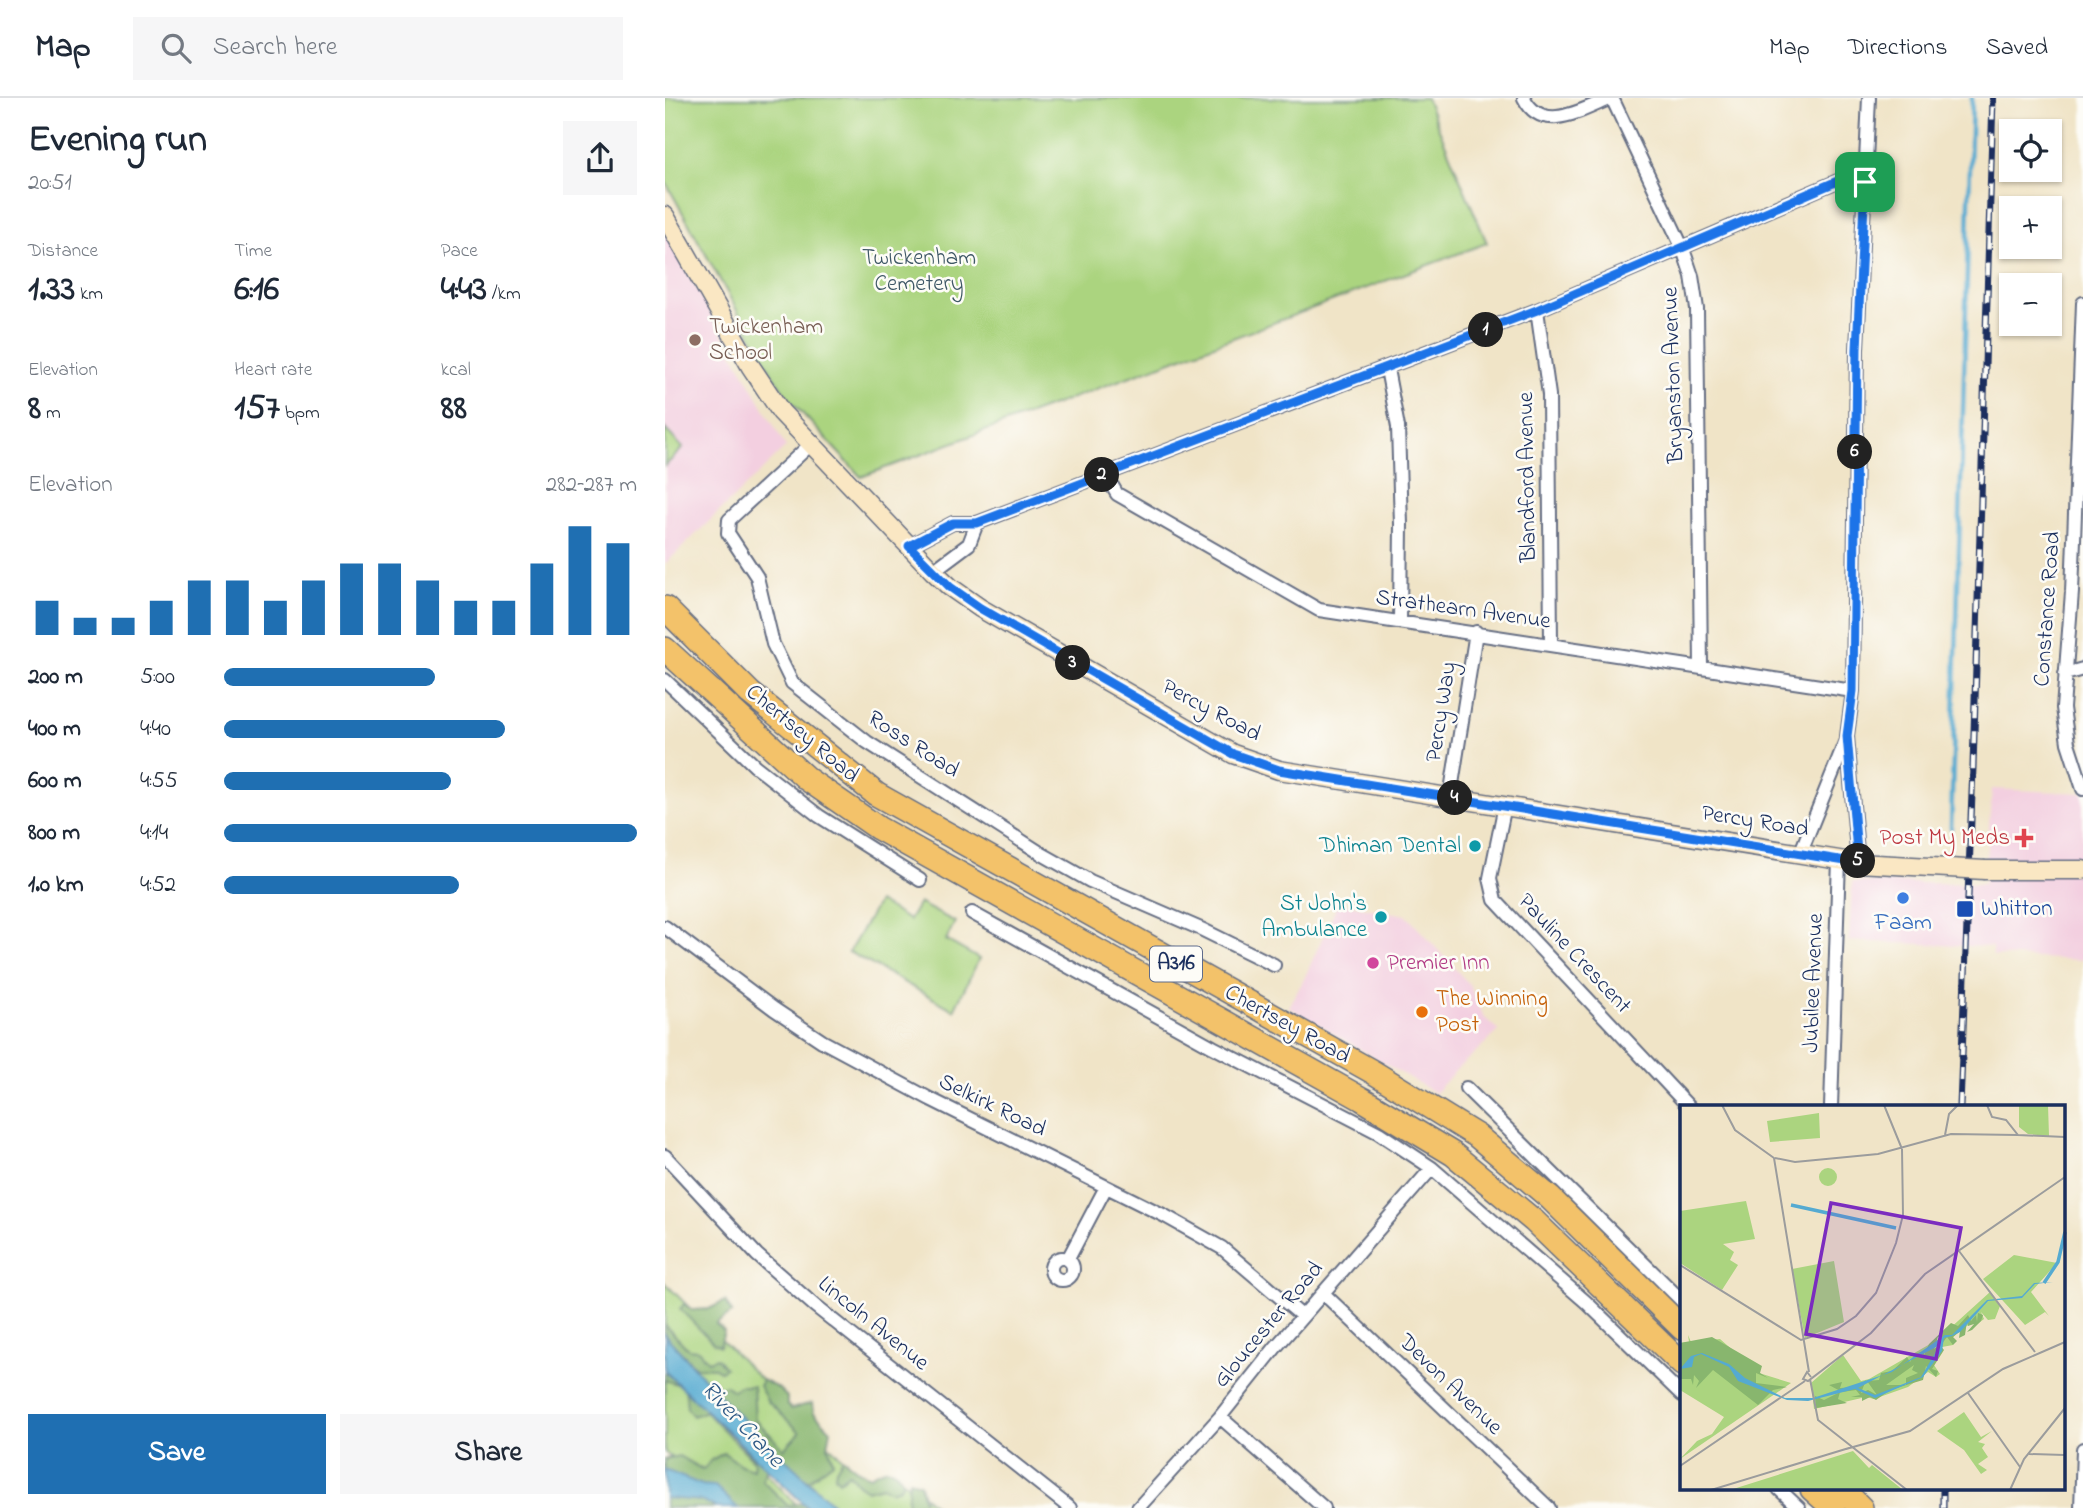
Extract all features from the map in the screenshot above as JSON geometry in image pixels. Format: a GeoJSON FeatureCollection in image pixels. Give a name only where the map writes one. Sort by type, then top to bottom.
{"type":"FeatureCollection","features":[{"type":"Feature","properties":{"kind":"highway","name":"Chertsey Road"},"geometry":{"type":"LineString","coordinates":[[665,608],[750,693],[876,794],[1373,1072],[1477,1136],[1550,1198],[1680,1326]]}},
{"type":"Feature","properties":{"kind":"highway","name":"Chertsey Road"},"geometry":{"type":"LineString","coordinates":[[665,649],[807,779],[879,828],[1362,1099],[1453,1154],[1534,1221],[1593,1295],[1680,1362]]}},
{"type":"Feature","properties":{"kind":"highway"},"geometry":{"type":"LineString","coordinates":[[1813,1490],[1833,1508]]}},
{"type":"Feature","properties":{"kind":"highway"},"geometry":{"type":"LineString","coordinates":[[1843,1490],[1861,1508]]}},
{"type":"Feature","properties":{"kind":"street"},"geometry":{"type":"LineString","coordinates":[[1524,98],[1533,112],[1545,118],[1560,117],[1612,98]]}},
{"type":"Feature","properties":{"kind":"street","name":"Bryanston Avenue"},"geometry":{"type":"LineString","coordinates":[[1612,98],[1683,249],[1692,276],[1697,309],[1701,667]]}},
{"type":"Feature","properties":{"kind":"street"},"geometry":{"type":"LineString","coordinates":[[1858,863],[1847,736],[1853,691],[1856,362],[1869,98]]}},
{"type":"Feature","properties":{"kind":"street"},"geometry":{"type":"LineString","coordinates":[[909,546],[953,523],[977,523],[1387,369],[1537,310],[1840,180],[1865,182]]}},
{"type":"Feature","properties":{"kind":"street","name":"Percy Road"},"geometry":{"type":"LineString","coordinates":[[665,216],[751,367],[781,412],[933,571],[980,608],[1233,754],[1279,770],[1858,863],[1985,870],[2083,870]]}},
{"type":"Feature","properties":{"kind":"street","name":"Constance Road"},"geometry":{"type":"LineString","coordinates":[[2083,303],[2078,590],[2065,674],[2063,708],[2068,743],[2083,789]]}},
{"type":"Feature","properties":{"kind":"street","name":"Blandford Avenue"},"geometry":{"type":"LineString","coordinates":[[1537,310],[1549,395],[1551,644]]}},
{"type":"Feature","properties":{"kind":"street"},"geometry":{"type":"LineString","coordinates":[[1387,369],[1398,427],[1400,622]]}},
{"type":"Feature","properties":{"kind":"street","name":"Ross Road"},"geometry":{"type":"LineString","coordinates":[[810,445],[729,520],[728,533],[757,577],[773,644],[792,683],[867,742],[1042,854],[1090,881],[1201,929],[1274,965]]}},
{"type":"Feature","properties":{"kind":"street","name":"Strathearn Avenue"},"geometry":{"type":"LineString","coordinates":[[1105,474],[1117,494],[1319,610],[1853,691]]}},
{"type":"Feature","properties":{"kind":"street"},"geometry":{"type":"LineString","coordinates":[[933,571],[969,544],[977,523]]}},
{"type":"Feature","properties":{"kind":"street","name":"Percy Way"},"geometry":{"type":"LineString","coordinates":[[1450,797],[1476,632]]}},
{"type":"Feature","properties":{"kind":"street"},"geometry":{"type":"LineString","coordinates":[[2065,674],[2083,669]]}},
{"type":"Feature","properties":{"kind":"street"},"geometry":{"type":"LineString","coordinates":[[665,680],[755,766],[819,816],[920,880]]}},
{"type":"Feature","properties":{"kind":"street"},"geometry":{"type":"LineString","coordinates":[[1800,854],[1847,736]]}},
{"type":"Feature","properties":{"kind":"street","name":"Pauline Crescent"},"geometry":{"type":"LineString","coordinates":[[1505,805],[1490,878],[1495,900],[1687,1105]]}},
{"type":"Feature","properties":{"kind":"street","name":"Jubilee Avenue"},"geometry":{"type":"LineString","coordinates":[[1831,1105],[1839,859]]}},
{"type":"Feature","properties":{"kind":"street","name":"Chertsey Road"},"geometry":{"type":"LineString","coordinates":[[972,913],[1213,1047],[1380,1133],[1431,1168],[1593,1295],[1680,1393]]}},
{"type":"Feature","properties":{"kind":"street","name":"Selkirk Road"},"geometry":{"type":"LineString","coordinates":[[665,927],[773,1009],[822,1041],[1222,1248],[1302,1316]]}},
{"type":"Feature","properties":{"kind":"street"},"geometry":{"type":"LineString","coordinates":[[1466,1088],[1680,1299]]}},
{"type":"Feature","properties":{"kind":"street","name":"Lincoln Avenue"},"geometry":{"type":"LineString","coordinates":[[665,1156],[757,1255],[815,1306],[1070,1508]]}},
{"type":"Feature","properties":{"kind":"street","name":"Gloucester Road"},"geometry":{"type":"LineString","coordinates":[[1137,1508],[1220,1417],[1302,1316],[1431,1168]]}},
{"type":"Feature","properties":{"kind":"street"},"geometry":{"type":"LineString","coordinates":[[1069,1259],[1106,1187]]}},
{"type":"Feature","properties":{"kind":"street","name":"Devon Avenue"},"geometry":{"type":"LineString","coordinates":[[1323,1293],[1549,1508]]}},
{"type":"Feature","properties":{"kind":"street"},"geometry":{"type":"LineString","coordinates":[[1220,1417],[1324,1508]]}},
{"type":"Feature","properties":{"kind":"street"},"geometry":{"type":"LineString","coordinates":[[2081,1508],[2083,1450]]}},
{"type":"Feature","properties":{"kind":"street"},"geometry":{"type":"LineString","coordinates":[[1780,1490],[1799,1508]]}},
{"type":"Feature","properties":{"kind":"shaded area","name":"Twickenham School"},"geometry":{"type":"Polygon","coordinates":[[[665,233],[786,447],[665,564],[665,233]]]}},
{"type":"Feature","properties":{"kind":"shaded area"},"geometry":{"type":"Polygon","coordinates":[[[1992,789],[2083,793],[2083,960],[1993,956],[1993,947],[1849,941],[1852,882],[1984,884],[1992,789]]]}},
{"type":"Feature","properties":{"kind":"shaded area"},"geometry":{"type":"Polygon","coordinates":[[[1338,903],[1406,915],[1469,984],[1484,1017],[1499,1031],[1435,1093],[1289,1007],[1338,903]]]}},
{"type":"Feature","properties":{"kind":"green space","name":"Twickenham Cemetery"},"geometry":{"type":"Polygon","coordinates":[[[665,98],[1426,98],[1487,243],[861,477],[791,401],[774,377],[665,181],[665,98]]]}},
{"type":"Feature","properties":{"kind":"green space"},"geometry":{"type":"Polygon","coordinates":[[[665,429],[683,448],[665,466],[665,429]]]}},
{"type":"Feature","properties":{"kind":"green space"},"geometry":{"type":"Polygon","coordinates":[[[878,902],[909,920],[919,903],[955,922],[946,940],[979,959],[954,1010],[849,952],[878,902]]]}},
{"type":"Feature","properties":{"kind":"green space"},"geometry":{"type":"Polygon","coordinates":[[[665,1283],[777,1396],[870,1484],[890,1471],[939,1508],[835,1508],[710,1378],[692,1398],[800,1508],[772,1508],[705,1469],[678,1461],[665,1453],[665,1283]]]}},
{"type":"Feature","properties":{"kind":"green space"},"geometry":{"type":"Polygon","coordinates":[[[725,1301],[732,1313],[716,1324],[724,1331],[720,1346],[713,1343],[680,1309],[684,1304],[692,1310],[709,1309],[725,1301]]]}},
{"type":"Feature","properties":{"kind":"green space"},"geometry":{"type":"Polygon","coordinates":[[[665,1325],[688,1349],[698,1350],[708,1361],[717,1358],[725,1368],[720,1371],[715,1368],[696,1367],[665,1337],[665,1325]]]}},
{"type":"Feature","properties":{"kind":"green space"},"geometry":{"type":"Polygon","coordinates":[[[665,1348],[717,1390],[725,1385],[733,1391],[739,1386],[753,1386],[755,1419],[784,1449],[800,1432],[768,1402],[759,1386],[762,1380],[778,1388],[787,1397],[787,1405],[791,1409],[812,1403],[814,1413],[831,1430],[828,1446],[833,1462],[809,1480],[790,1487],[767,1468],[762,1480],[787,1505],[806,1503],[815,1508],[665,1508],[665,1459],[679,1456],[703,1470],[711,1460],[724,1453],[741,1465],[753,1469],[754,1459],[709,1410],[693,1416],[687,1408],[685,1387],[665,1380],[665,1348]]]}},
{"type":"Feature","properties":{"kind":"green space"},"geometry":{"type":"Polygon","coordinates":[[[843,1458],[860,1472],[870,1476],[884,1469],[892,1469],[903,1480],[900,1488],[890,1491],[882,1486],[867,1490],[849,1473],[839,1481],[835,1476],[836,1469],[843,1458]]]}},
{"type":"Feature","properties":{"kind":"green space"},"geometry":{"type":"Polygon","coordinates":[[[909,1480],[920,1483],[925,1508],[907,1506],[909,1480]]]}},
{"type":"Feature","properties":{"kind":"water","name":"River Crane"},"geometry":{"type":"Polygon","coordinates":[[[665,1335],[731,1408],[837,1508],[808,1508],[668,1374],[665,1370],[665,1335]]]}},
{"type":"Feature","properties":{"kind":"water","name":"River Crane"},"geometry":{"type":"Polygon","coordinates":[[[665,1470],[702,1485],[715,1486],[738,1508],[717,1508],[703,1501],[665,1498],[665,1470]]]}},
{"type":"Feature","properties":{"kind":"waterway"},"geometry":{"type":"LineString","coordinates":[[1951,828],[1972,98]]}},
{"type":"Feature","properties":{"kind":"railway"},"geometry":{"type":"LineString","coordinates":[[1960,1105],[1993,98]]}},
{"type":"Feature","properties":{"kind":"railway"},"geometry":{"type":"LineString","coordinates":[[1943,1490],[1943,1508]]}},
{"type":"Feature","properties":{"kind":"place","name":"Twickenham School"},"geometry":{"type":"Point","coordinates":[695,340]}},
{"type":"Feature","properties":{"kind":"place","name":"Post My Meds"},"geometry":{"type":"Point","coordinates":[2024,838]}},
{"type":"Feature","properties":{"kind":"place","name":"Dhiman Dental"},"geometry":{"type":"Point","coordinates":[1475,846]}},
{"type":"Feature","properties":{"kind":"place","name":"Faam"},"geometry":{"type":"Point","coordinates":[1903,898]}},
{"type":"Feature","properties":{"kind":"place","name":"Whitton"},"geometry":{"type":"Point","coordinates":[1965,909]}},
{"type":"Feature","properties":{"kind":"place","name":"St John's Ambulance"},"geometry":{"type":"Point","coordinates":[1381,917]}},
{"type":"Feature","properties":{"kind":"place","name":"Premier Inn"},"geometry":{"type":"Point","coordinates":[1373,963]}},
{"type":"Feature","properties":{"kind":"place","name":"The Winning Post"},"geometry":{"type":"Point","coordinates":[1422,1012]}},
{"type":"Feature","properties":{"kind":"route"},"geometry":{"type":"LineString","coordinates":[[1840,180],[1865,182],[1853,516],[1853,691],[1847,736],[1858,863],[1279,770],[1255,763],[1233,754],[980,608],[950,587],[909,546],[953,523],[977,523],[1387,369],[1537,310],[1840,180]]}}]}
